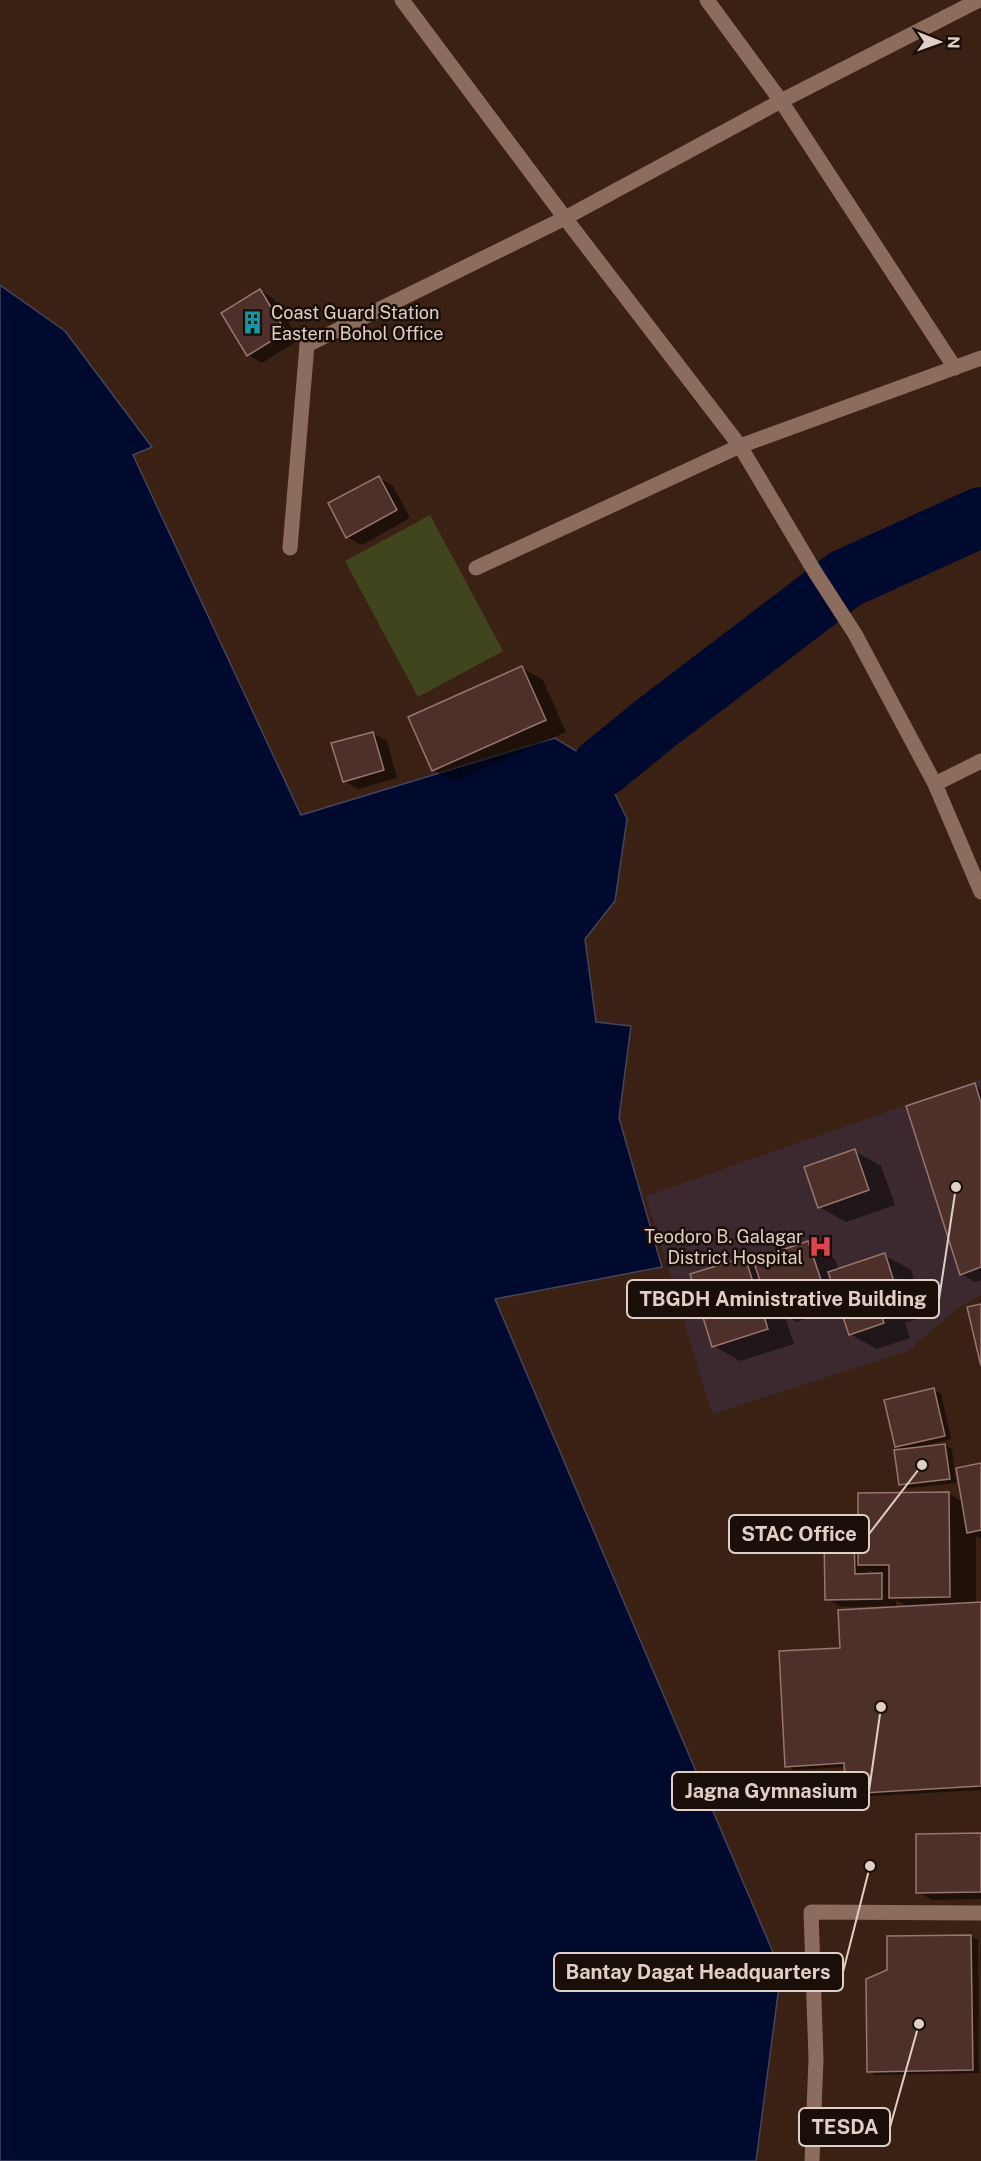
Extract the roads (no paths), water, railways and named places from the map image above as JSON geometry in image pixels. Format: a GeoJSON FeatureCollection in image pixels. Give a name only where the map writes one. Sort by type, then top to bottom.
{"type":"FeatureCollection","features":[{"type":"Feature","properties":{"kind":"street"},"geometry":{"type":"LineString","coordinates":[[402,0],[740,446],[855,634],[935,783],[981,892]]}},
{"type":"Feature","properties":{"kind":"street"},"geometry":{"type":"LineString","coordinates":[[707,0],[781,101],[955,368]]}},
{"type":"Feature","properties":{"kind":"street"},"geometry":{"type":"LineString","coordinates":[[290,548],[307,345],[565,218],[781,101],[979,0]]}},
{"type":"Feature","properties":{"kind":"street"},"geometry":{"type":"LineString","coordinates":[[476,568],[740,446],[981,358]]}},
{"type":"Feature","properties":{"kind":"street"},"geometry":{"type":"LineString","coordinates":[[935,783],[981,761]]}},
{"type":"Feature","properties":{"kind":"street"},"geometry":{"type":"LineString","coordinates":[[812,2161],[816,2059],[812,1912],[981,1913]]}},
{"type":"Feature","properties":{"kind":"water"},"geometry":{"type":"Polygon","coordinates":[[[0,285],[65,331],[152,447],[133,455],[301,815],[555,738],[602,767],[627,819],[615,901],[585,939],[596,1022],[631,1026],[619,1118],[662,1267],[495,1299],[781,1971],[756,2161],[0,2161],[0,285]]]}},
{"type":"Feature","properties":{"kind":"waterway"},"geometry":{"type":"LineString","coordinates":[[602,767],[845,579],[981,517]]}},
{"type":"Feature","properties":{"kind":"place","name":"Coast Guard Station Eastern Bohol Office"},"geometry":{"type":"Point","coordinates":[253,322]}},
{"type":"Feature","properties":{"kind":"place","name":"TBGDH Aministrative Building"},"geometry":{"type":"Point","coordinates":[956,1187]}},
{"type":"Feature","properties":{"kind":"place","name":"Teodoro B. Galagar District Hospital"},"geometry":{"type":"Point","coordinates":[821,1246]}},
{"type":"Feature","properties":{"kind":"place","name":"STAC Office"},"geometry":{"type":"Point","coordinates":[922,1465]}},
{"type":"Feature","properties":{"kind":"place","name":"Jagna Gymnasium"},"geometry":{"type":"Point","coordinates":[881,1707]}},
{"type":"Feature","properties":{"kind":"place","name":"Bantay Dagat Headquarters"},"geometry":{"type":"Point","coordinates":[870,1866]}},
{"type":"Feature","properties":{"kind":"place","name":"TESDA"},"geometry":{"type":"Point","coordinates":[919,2024]}}]}
